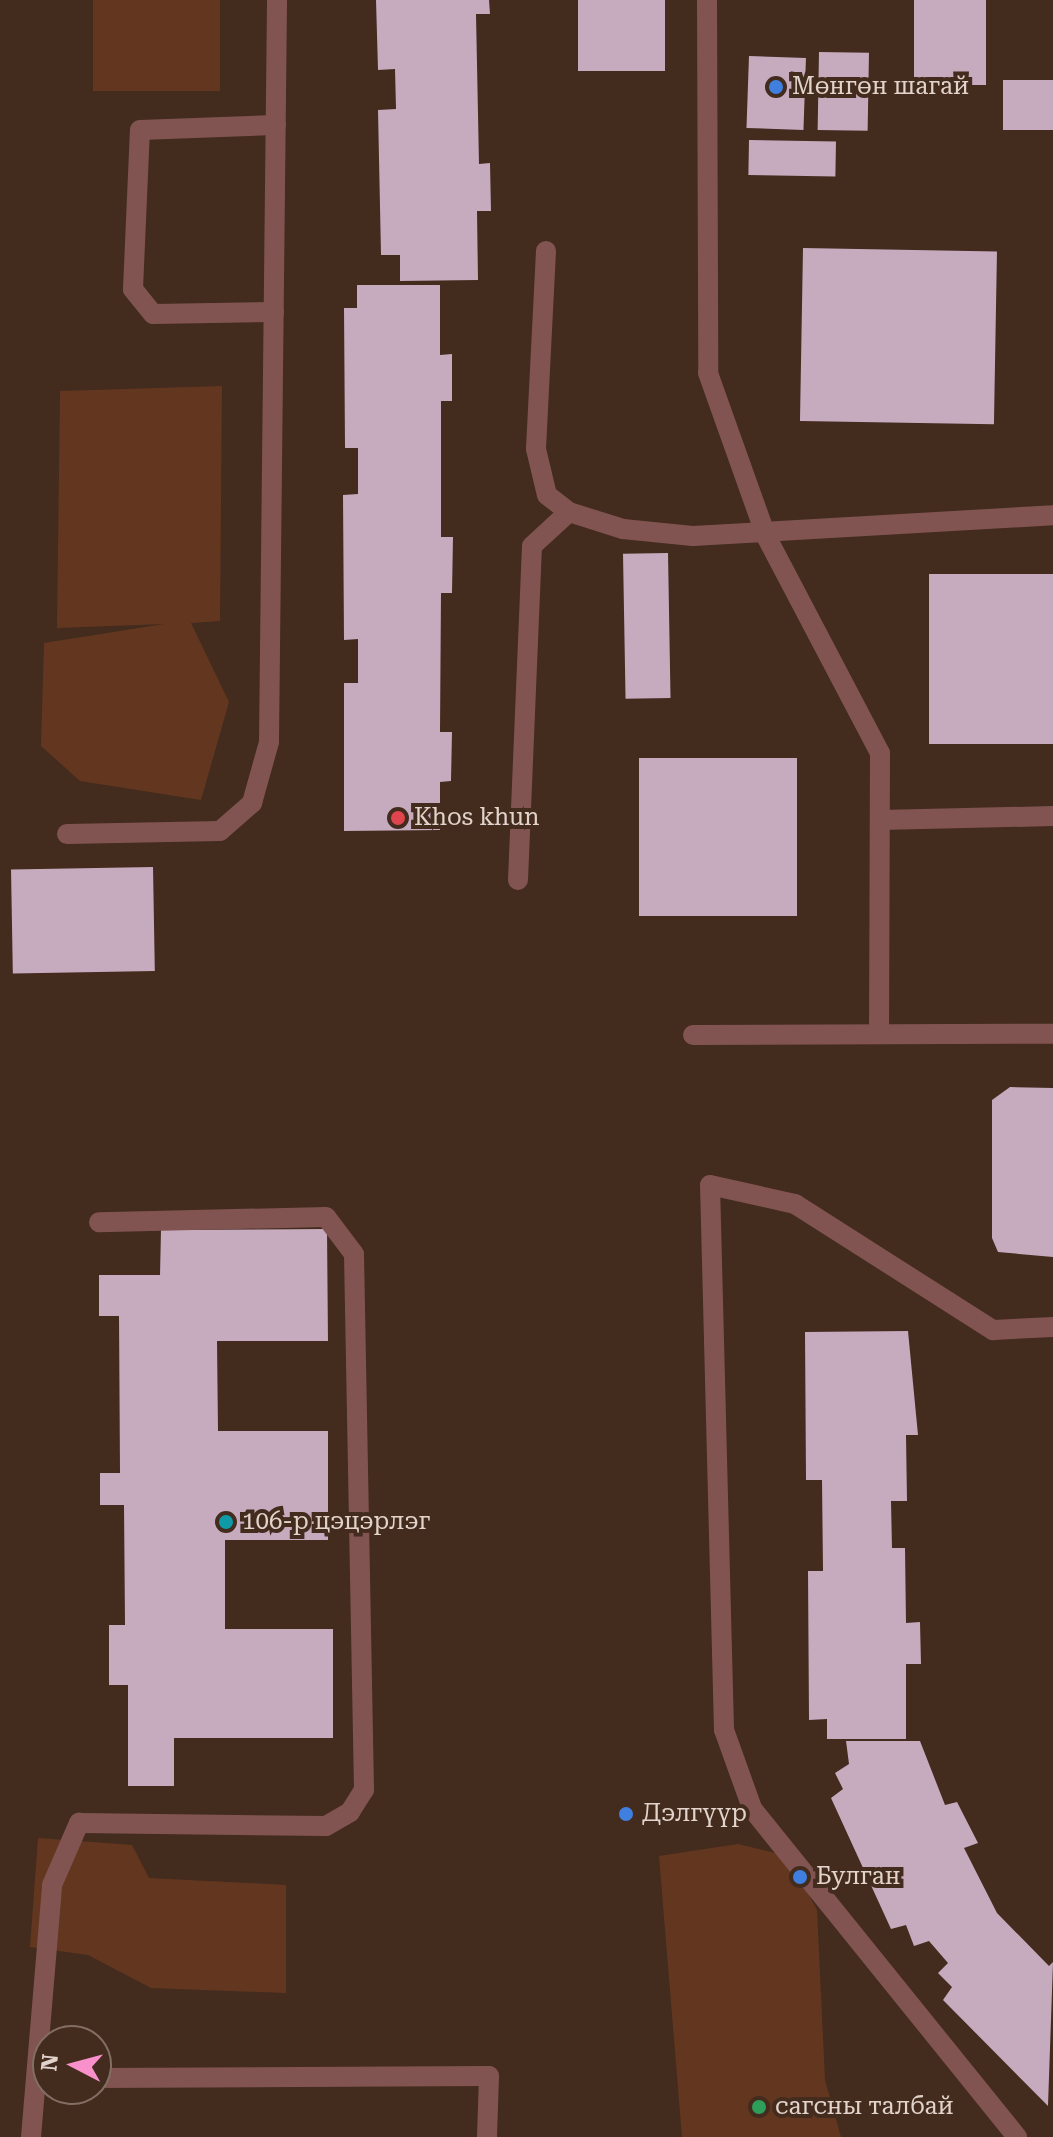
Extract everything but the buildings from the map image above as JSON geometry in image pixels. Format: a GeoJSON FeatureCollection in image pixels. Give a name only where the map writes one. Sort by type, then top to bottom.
{"type":"FeatureCollection","features":[{"type":"Feature","properties":{"kind":"street"},"geometry":{"type":"LineString","coordinates":[[67,834],[220,831],[252,803],[269,742],[277,0]]}},
{"type":"Feature","properties":{"kind":"street"},"geometry":{"type":"LineString","coordinates":[[707,0],[708,373],[766,536],[880,753],[879,1034]]}},
{"type":"Feature","properties":{"kind":"street"},"geometry":{"type":"LineString","coordinates":[[274,312],[153,314],[133,289],[140,130],[276,125]]}},
{"type":"Feature","properties":{"kind":"street"},"geometry":{"type":"LineString","coordinates":[[546,251],[536,449],[547,495],[569,512],[623,529],[766,536],[1053,515]]}},
{"type":"Feature","properties":{"kind":"street"},"geometry":{"type":"LineString","coordinates":[[518,880],[532,546],[569,512]]}},
{"type":"Feature","properties":{"kind":"street"},"geometry":{"type":"LineString","coordinates":[[880,820],[1053,816]]}},
{"type":"Feature","properties":{"kind":"street"},"geometry":{"type":"LineString","coordinates":[[693,1035],[1053,1034]]}},
{"type":"Feature","properties":{"kind":"street"},"geometry":{"type":"LineString","coordinates":[[1017,2137],[752,1808],[724,1730],[710,1185],[795,1204],[993,1330],[1053,1327]]}},
{"type":"Feature","properties":{"kind":"street"},"geometry":{"type":"LineString","coordinates":[[45,2025],[52,1885],[79,1823],[326,1826],[350,1812],[364,1790],[354,1254],[326,1217],[99,1222]]}},
{"type":"Feature","properties":{"kind":"street"},"geometry":{"type":"LineString","coordinates":[[112,2078],[489,2076],[487,2137]]}},
{"type":"Feature","properties":{"kind":"street"},"geometry":{"type":"LineString","coordinates":[[31,2137],[37,2105]]}},
{"type":"Feature","properties":{"kind":"shaded area"},"geometry":{"type":"Polygon","coordinates":[[[93,0],[220,0],[220,91],[93,91],[93,0]]]}},
{"type":"Feature","properties":{"kind":"shaded area"},"geometry":{"type":"Polygon","coordinates":[[[222,386],[220,621],[191,623],[229,702],[201,800],[80,781],[41,746],[44,643],[164,624],[57,628],[60,391],[222,386]]]}},
{"type":"Feature","properties":{"kind":"shaded area"},"geometry":{"type":"Polygon","coordinates":[[[38,1838],[132,1845],[149,1878],[286,1885],[286,1993],[151,1988],[88,1955],[30,1947],[38,1838]]]}},
{"type":"Feature","properties":{"kind":"shaded area"},"geometry":{"type":"Polygon","coordinates":[[[738,1844],[788,1856],[817,1910],[825,2080],[841,2137],[682,2137],[659,1856],[738,1844]]]}},
{"type":"Feature","properties":{"kind":"place","name":"Мөнгөн шагай"},"geometry":{"type":"Point","coordinates":[776,87]}},
{"type":"Feature","properties":{"kind":"place","name":"Khos khun"},"geometry":{"type":"Point","coordinates":[398,818]}},
{"type":"Feature","properties":{"kind":"place","name":"106-р цэцэрлэг"},"geometry":{"type":"Point","coordinates":[226,1522]}},
{"type":"Feature","properties":{"kind":"place","name":"Дэлгүүр"},"geometry":{"type":"Point","coordinates":[626,1814]}},
{"type":"Feature","properties":{"kind":"place","name":"Булган"},"geometry":{"type":"Point","coordinates":[800,1877]}},
{"type":"Feature","properties":{"kind":"place","name":"сагсны талбай"},"geometry":{"type":"Point","coordinates":[759,2107]}}]}
